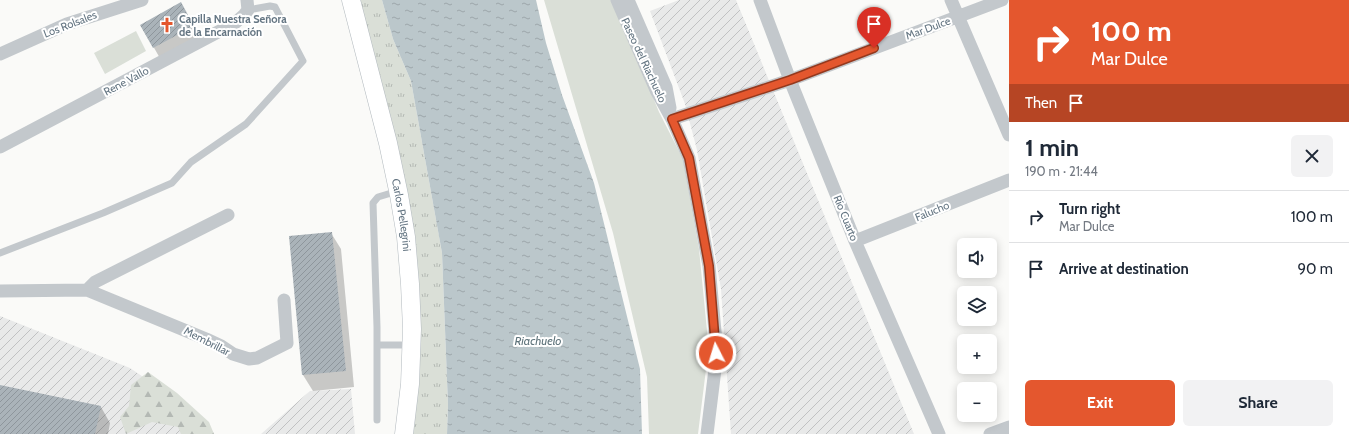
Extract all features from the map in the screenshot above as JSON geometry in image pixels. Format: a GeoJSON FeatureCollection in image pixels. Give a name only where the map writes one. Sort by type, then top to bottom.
{"type":"FeatureCollection","features":[{"type":"Feature","properties":{"kind":"street","name":"Los Rolsales"},"geometry":{"type":"LineString","coordinates":[[0,54],[67,24],[142,0]]}},
{"type":"Feature","properties":{"kind":"street","name":"Carlos Pellegrini"},"geometry":{"type":"LineString","coordinates":[[351,0],[388,143],[406,237],[410,284],[411,345],[410,384],[404,434]]}},
{"type":"Feature","properties":{"kind":"street","name":"Paseo del Riachuelo"},"geometry":{"type":"LineString","coordinates":[[617,0],[656,90],[672,119],[689,158],[709,266],[716,353],[706,434]]}},
{"type":"Feature","properties":{"kind":"street","name":"Paseo del Riachuelo"},"geometry":{"type":"LineString","coordinates":[[628,0],[666,87],[672,119]]}},
{"type":"Feature","properties":{"kind":"street","name":"Río Cuarto"},"geometry":{"type":"LineString","coordinates":[[760,0],[790,80],[855,241],[939,434]]}},
{"type":"Feature","properties":{"kind":"street"},"geometry":{"type":"LineString","coordinates":[[951,0],[1009,135]]}},
{"type":"Feature","properties":{"kind":"street","name":"Mar Dulce"},"geometry":{"type":"LineString","coordinates":[[672,119],[790,80],[1002,0]]}},
{"type":"Feature","properties":{"kind":"street","name":"Rene Vallo"},"geometry":{"type":"LineString","coordinates":[[0,147],[235,23],[244,15],[247,5]]}},
{"type":"Feature","properties":{"kind":"street","name":"Falucho"},"geometry":{"type":"LineString","coordinates":[[855,241],[1009,180]]}},
{"type":"Feature","properties":{"kind":"street"},"geometry":{"type":"LineString","coordinates":[[0,291],[87,290],[95,282],[228,215]]}},
{"type":"Feature","properties":{"kind":"street","name":"Membrillar"},"geometry":{"type":"LineString","coordinates":[[87,290],[206,339],[233,354],[249,359],[257,358],[287,343],[284,300]]}},
{"type":"Feature","properties":{"kind":"street"},"geometry":{"type":"LineString","coordinates":[[990,434],[1009,427]]}},
{"type":"Feature","properties":{"kind":"lane"},"geometry":{"type":"LineString","coordinates":[[0,253],[172,183],[191,162],[246,124],[303,61],[274,7],[247,5]]}},
{"type":"Feature","properties":{"kind":"lane"},"geometry":{"type":"LineString","coordinates":[[377,420],[377,345],[373,203],[378,197],[398,191]]}},
{"type":"Feature","properties":{"kind":"lane"},"geometry":{"type":"LineString","coordinates":[[377,345],[411,345]]}},
{"type":"Feature","properties":{"kind":"shaded area"},"geometry":{"type":"Polygon","coordinates":[[[679,0],[736,0],[914,434],[731,434],[721,289],[697,150],[685,104],[650,11],[679,0]]]}},
{"type":"Feature","properties":{"kind":"shaded area"},"geometry":{"type":"Polygon","coordinates":[[[0,316],[130,368],[189,408],[201,434],[0,434],[0,316]]]}},
{"type":"Feature","properties":{"kind":"shaded area"},"geometry":{"type":"Polygon","coordinates":[[[351,389],[355,434],[261,434],[310,391],[351,389]]]}},
{"type":"Feature","properties":{"kind":"green space"},"geometry":{"type":"Polygon","coordinates":[[[359,0],[382,0],[393,39],[411,81],[442,253],[448,405],[447,434],[410,434],[417,321],[359,0]]]}},
{"type":"Feature","properties":{"kind":"green space"},"geometry":{"type":"Polygon","coordinates":[[[544,0],[613,0],[659,112],[683,159],[699,249],[708,341],[698,434],[649,434],[647,377],[613,233],[544,0]]]}},
{"type":"Feature","properties":{"kind":"green space"},"geometry":{"type":"Polygon","coordinates":[[[136,31],[146,51],[105,74],[94,53],[136,31]]]}},
{"type":"Feature","properties":{"kind":"green space"},"geometry":{"type":"Polygon","coordinates":[[[148,372],[177,393],[209,422],[214,434],[181,434],[178,427],[152,422],[126,434],[120,417],[129,406],[131,385],[148,372]]]}},
{"type":"Feature","properties":{"kind":"water","name":"Riachuelo"},"geometry":{"type":"Polygon","coordinates":[[[382,0],[536,0],[546,43],[562,95],[594,183],[640,369],[642,434],[447,434],[448,405],[442,253],[411,81],[393,39],[382,0]]]}},
{"type":"Feature","properties":{"kind":"building","name":"Capilla Nuestra Señora de la Encarnación"},"geometry":{"type":"Polygon","coordinates":[[[181,2],[194,26],[153,48],[140,25],[181,2]]]}},
{"type":"Feature","properties":{"kind":"building"},"geometry":{"type":"Polygon","coordinates":[[[332,232],[346,371],[302,375],[289,236],[332,232]]]}},
{"type":"Feature","properties":{"kind":"building"},"geometry":{"type":"Polygon","coordinates":[[[0,385],[101,406],[95,434],[0,434],[0,385]]]}},
{"type":"Feature","properties":{"kind":"place","name":"Capilla Nuestra Señora de la Encarnación"},"geometry":{"type":"Point","coordinates":[167,25]}},
{"type":"Feature","properties":{"kind":"route"},"geometry":{"type":"LineString","coordinates":[[716,353],[709,266],[689,158],[672,119],[790,80],[874,48]]}}]}
